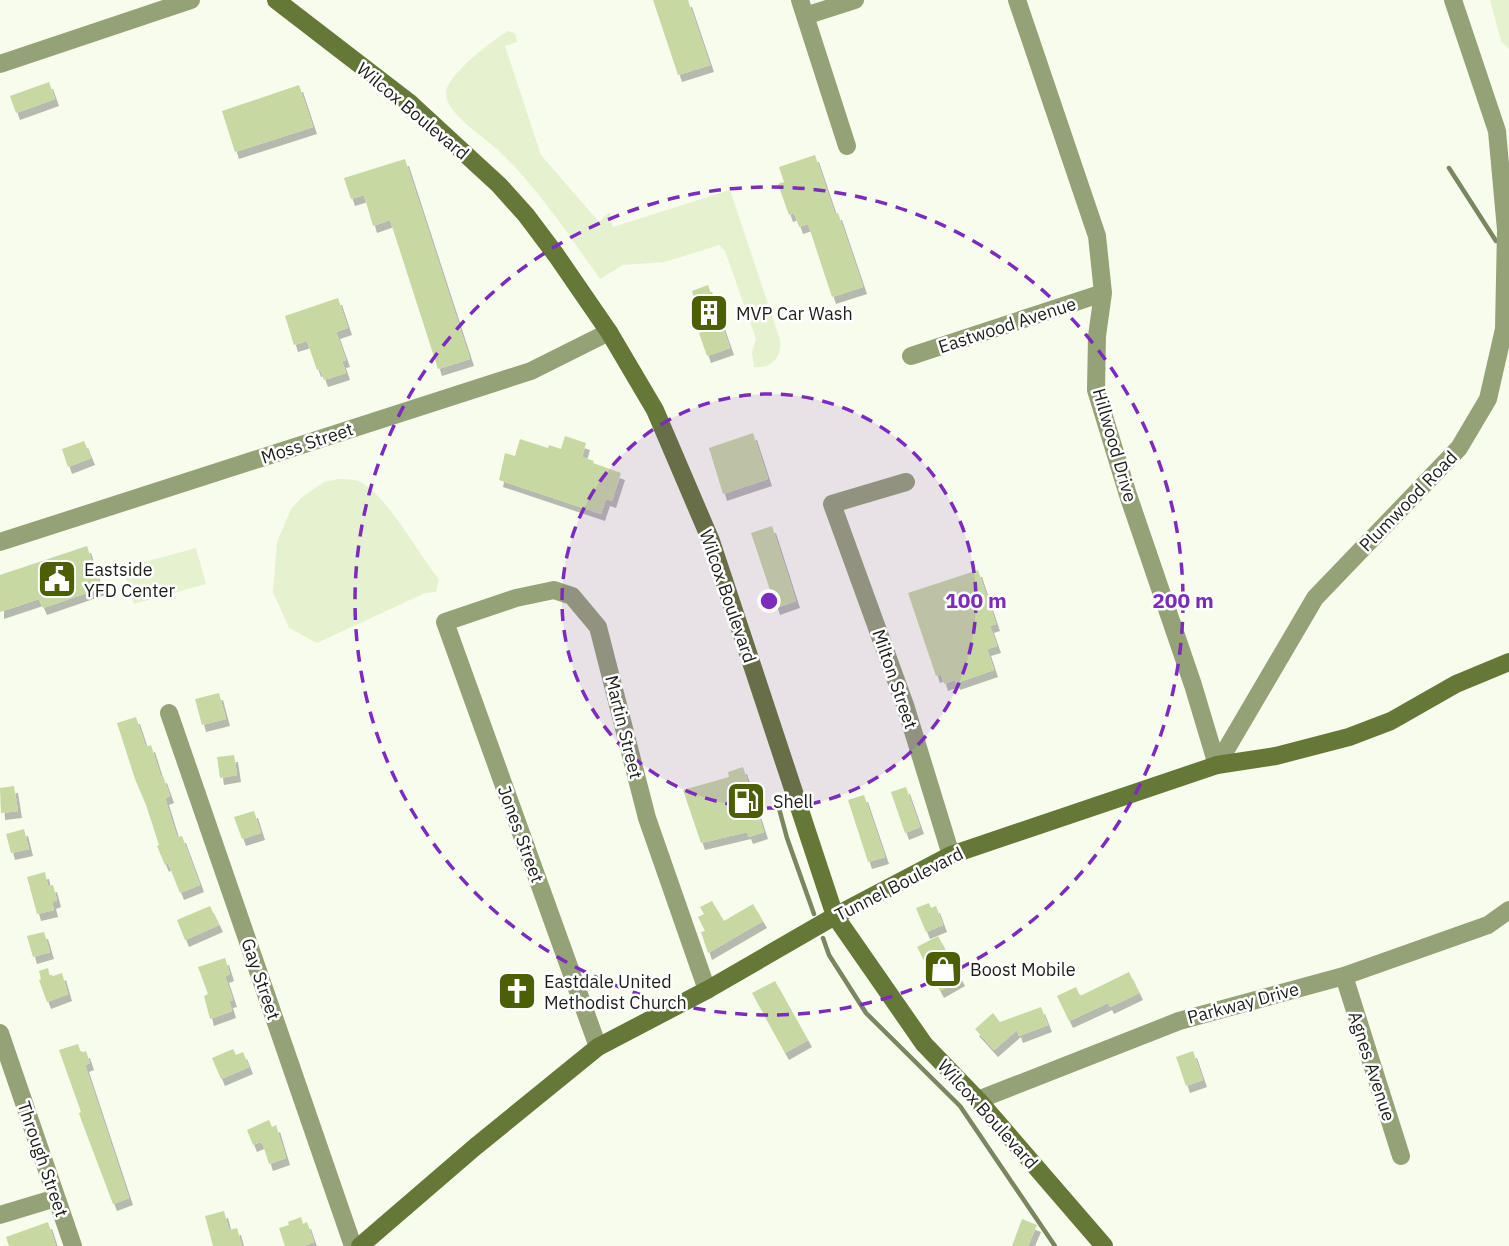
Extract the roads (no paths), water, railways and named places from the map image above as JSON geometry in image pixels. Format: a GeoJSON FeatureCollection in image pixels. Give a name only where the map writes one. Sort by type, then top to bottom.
{"type":"FeatureCollection","features":[{"type":"Feature","properties":{"kind":"main road","name":"Wilcox Boulevard"},"geometry":{"type":"LineString","coordinates":[[276,0],[411,104],[499,185],[541,235],[609,332],[655,410],[711,541],[835,916],[924,1044],[978,1100],[1104,1246]]}},
{"type":"Feature","properties":{"kind":"main road","name":"Tunnel Boulevard"},"geometry":{"type":"LineString","coordinates":[[360,1246],[475,1147],[598,1047],[951,855],[1217,765],[1276,756],[1349,737],[1391,721],[1456,684],[1509,662]]}},
{"type":"Feature","properties":{"kind":"street"},"geometry":{"type":"LineString","coordinates":[[0,64],[191,0]]}},
{"type":"Feature","properties":{"kind":"street"},"geometry":{"type":"LineString","coordinates":[[847,146],[803,8],[855,0]]}},
{"type":"Feature","properties":{"kind":"street","name":"Hillwood Drive"},"geometry":{"type":"LineString","coordinates":[[1017,0],[1097,236],[1103,293],[1097,336],[1096,390],[1217,765]]}},
{"type":"Feature","properties":{"kind":"street","name":"Plumwood Road"},"geometry":{"type":"LineString","coordinates":[[1217,765],[1315,598],[1459,448],[1488,399],[1504,329],[1506,230],[1497,131],[1453,0]]}},
{"type":"Feature","properties":{"kind":"street","name":"Eastwood Avenue"},"geometry":{"type":"LineString","coordinates":[[911,356],[1103,293]]}},
{"type":"Feature","properties":{"kind":"street","name":"Moss Street"},"geometry":{"type":"LineString","coordinates":[[0,542],[531,371],[609,332]]}},
{"type":"Feature","properties":{"kind":"street","name":"Milton Street"},"geometry":{"type":"LineString","coordinates":[[906,482],[832,504],[905,705],[951,855]]}},
{"type":"Feature","properties":{"kind":"street","name":"Martin Street"},"geometry":{"type":"LineString","coordinates":[[445,622],[516,598],[554,590],[572,596],[598,626],[648,818],[707,990]]}},
{"type":"Feature","properties":{"kind":"street","name":"Jones Street"},"geometry":{"type":"LineString","coordinates":[[445,622],[598,1047]]}},
{"type":"Feature","properties":{"kind":"street","name":"Gay Street"},"geometry":{"type":"LineString","coordinates":[[169,713],[353,1246]]}},
{"type":"Feature","properties":{"kind":"street","name":"Parkway Drive"},"geometry":{"type":"LineString","coordinates":[[978,1100],[1179,1021],[1343,976],[1488,925],[1509,910]]}},
{"type":"Feature","properties":{"kind":"street","name":"Agnes Avenue"},"geometry":{"type":"LineString","coordinates":[[1343,976],[1401,1156]]}},
{"type":"Feature","properties":{"kind":"street","name":"Through Street"},"geometry":{"type":"LineString","coordinates":[[0,1033],[73,1246]]}},
{"type":"Feature","properties":{"kind":"street"},"geometry":{"type":"LineString","coordinates":[[0,1215],[55,1198]]}},
{"type":"Feature","properties":{"kind":"waterway"},"geometry":{"type":"LineString","coordinates":[[1449,168],[1496,241]]}},
{"type":"Feature","properties":{"kind":"waterway"},"geometry":{"type":"LineString","coordinates":[[777,801],[814,914]]}},
{"type":"Feature","properties":{"kind":"waterway"},"geometry":{"type":"LineString","coordinates":[[823,938],[829,955],[866,1013],[960,1106],[1055,1246]]}},
{"type":"Feature","properties":{"kind":"place","name":"MVP Car Wash"},"geometry":{"type":"Point","coordinates":[709,313]}},
{"type":"Feature","properties":{"kind":"place","name":"Eastside YFD Center"},"geometry":{"type":"Point","coordinates":[57,579]}},
{"type":"Feature","properties":{"kind":"place","name":"Shell"},"geometry":{"type":"Point","coordinates":[746,801]}},
{"type":"Feature","properties":{"kind":"place","name":"Boost Mobile"},"geometry":{"type":"Point","coordinates":[943,969]}},
{"type":"Feature","properties":{"kind":"place","name":"Eastdale United Methodist Church"},"geometry":{"type":"Point","coordinates":[517,991]}}]}
